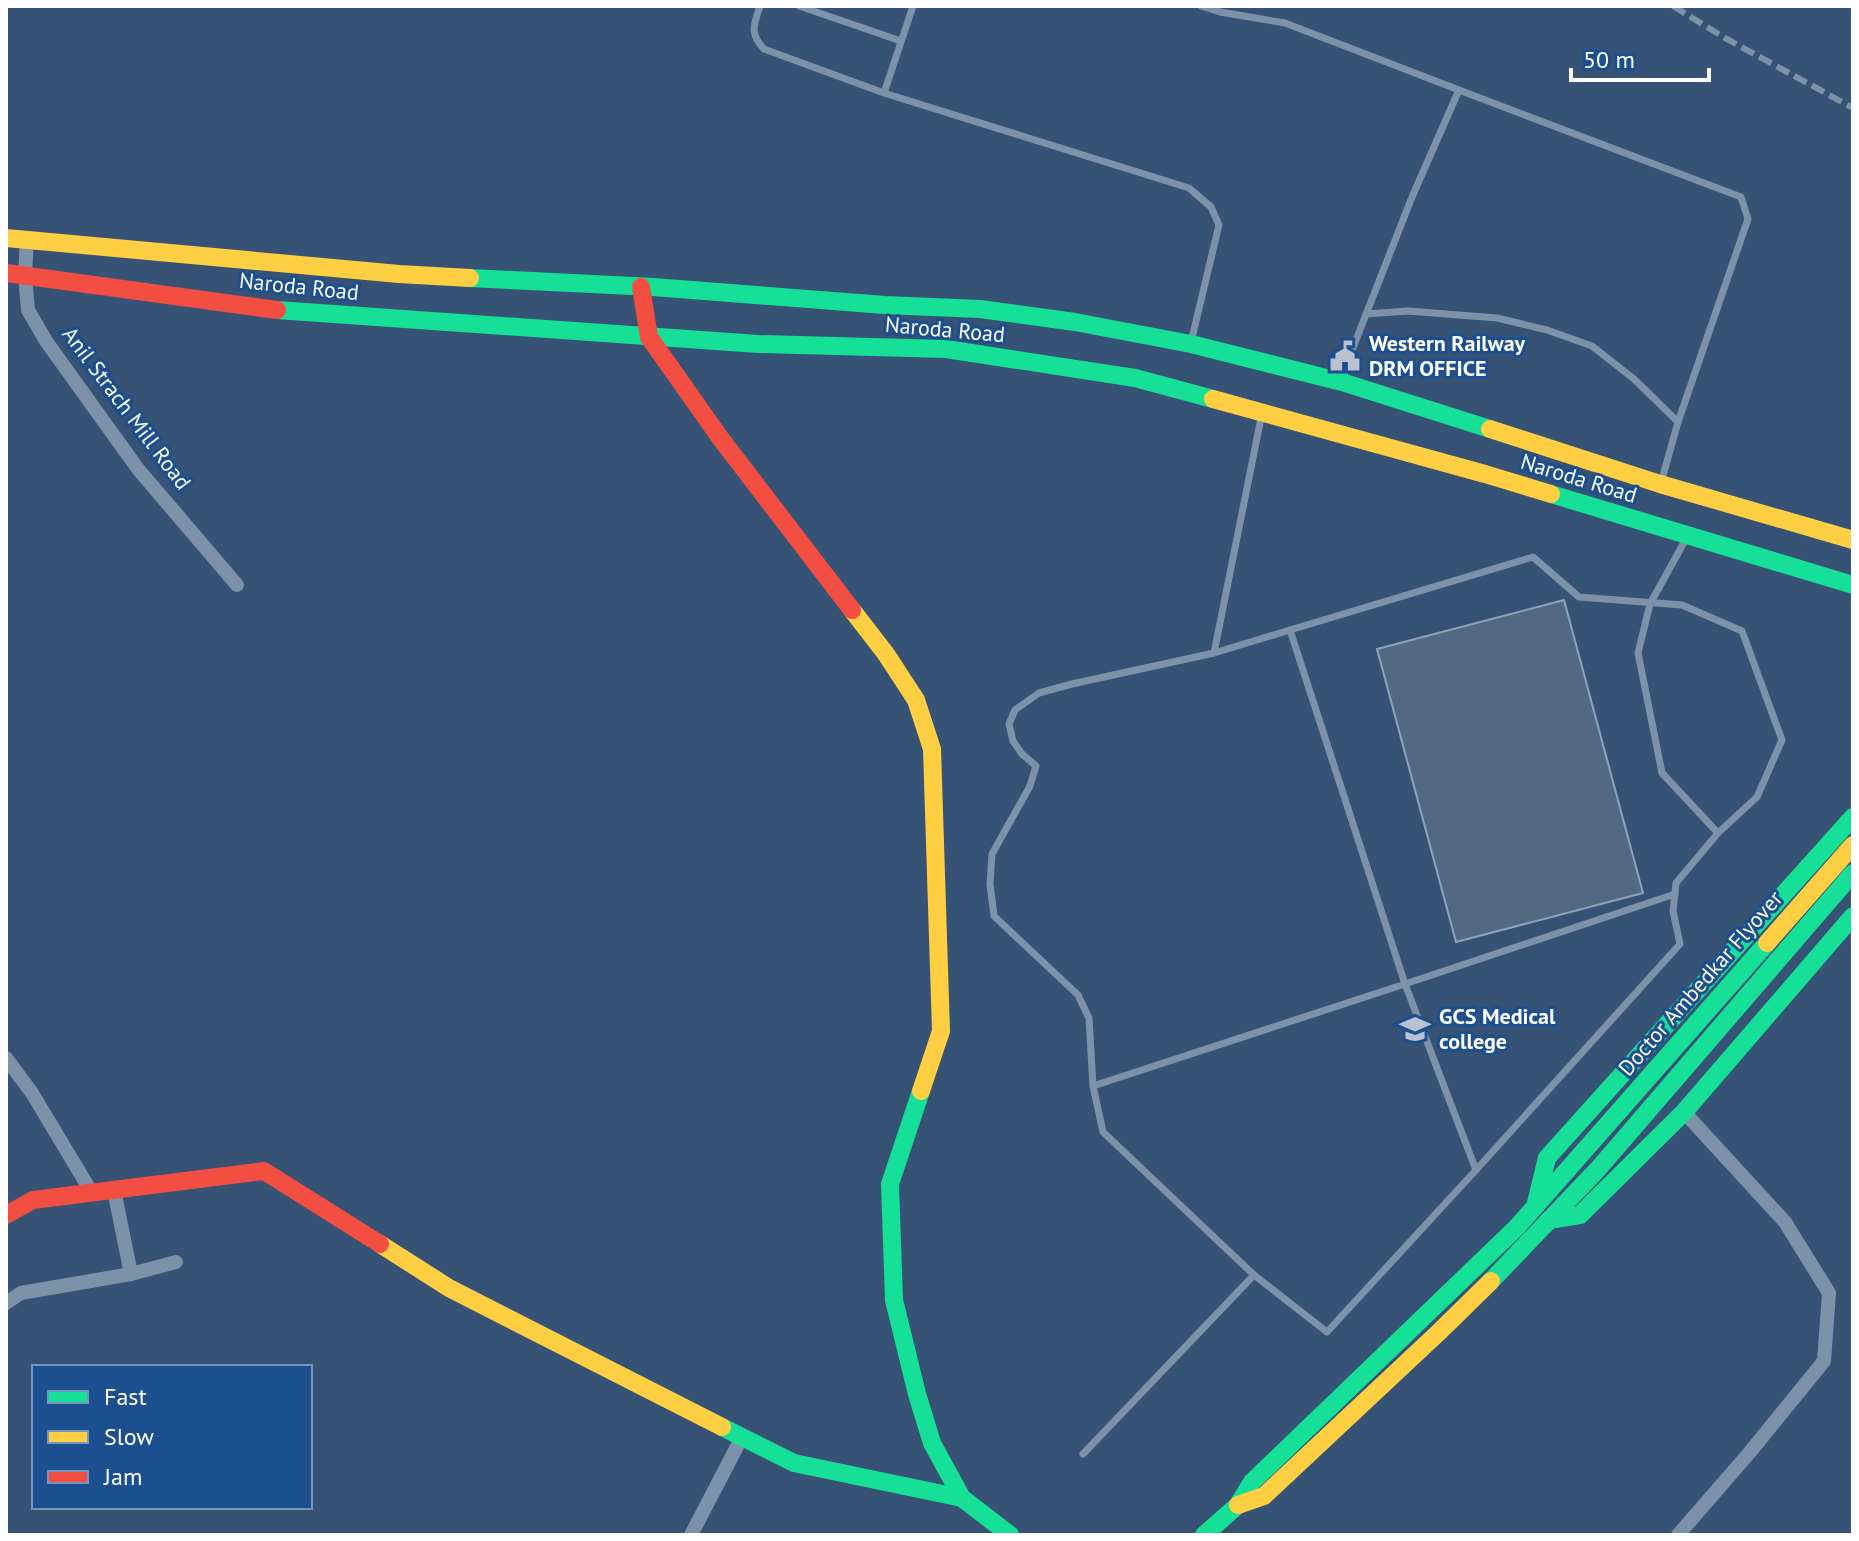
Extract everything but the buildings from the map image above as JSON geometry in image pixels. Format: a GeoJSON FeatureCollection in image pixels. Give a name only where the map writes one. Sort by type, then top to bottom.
{"type":"FeatureCollection","features":[{"type":"Feature","properties":{"kind":"main road","name":"Naroda Road"},"geometry":{"type":"LineString","coordinates":[[6,238],[399,274],[980,309],[1075,322],[1191,344],[1342,382],[1660,484],[1853,540]]}},
{"type":"Feature","properties":{"kind":"main road","name":"Naroda Road"},"geometry":{"type":"LineString","coordinates":[[6,273],[279,310],[758,344],[946,349],[1135,378],[1485,474],[1853,585]]}},
{"type":"Feature","properties":{"kind":"main road"},"geometry":{"type":"LineString","coordinates":[[641,287],[649,337],[721,439],[886,654],[916,700],[932,749],[941,1031],[890,1184],[894,1300],[932,1443],[962,1498],[1010,1535]]}},
{"type":"Feature","properties":{"kind":"main road"},"geometry":{"type":"LineString","coordinates":[[1535,1207],[1547,1158],[1853,817]]}},
{"type":"Feature","properties":{"kind":"main road","name":"Doctor Ambedkar Flyover"},"geometry":{"type":"LineString","coordinates":[[1238,1505],[1252,1482],[1517,1227],[1853,845]]}},
{"type":"Feature","properties":{"kind":"main road","name":"Doctor Ambedkar Flyover"},"geometry":{"type":"LineString","coordinates":[[1238,1505],[1264,1496],[1506,1266],[1598,1169],[1853,873]]}},
{"type":"Feature","properties":{"kind":"main road"},"geometry":{"type":"LineString","coordinates":[[1549,1220],[1580,1215],[1684,1112],[1853,916]]}},
{"type":"Feature","properties":{"kind":"main road"},"geometry":{"type":"LineString","coordinates":[[6,1215],[33,1200],[264,1171],[449,1288],[794,1463],[962,1498]]}},
{"type":"Feature","properties":{"kind":"main road"},"geometry":{"type":"LineString","coordinates":[[1204,1535],[1238,1505]]}},
{"type":"Feature","properties":{"kind":"street","name":"Anil Strach Mill Road"},"geometry":{"type":"LineString","coordinates":[[27,239],[25,276],[28,310],[59,362],[138,469],[237,585]]}},
{"type":"Feature","properties":{"kind":"street"},"geometry":{"type":"LineString","coordinates":[[6,1058],[32,1093],[92,1193]]}},
{"type":"Feature","properties":{"kind":"street"},"geometry":{"type":"LineString","coordinates":[[1678,1535],[1824,1361],[1829,1293],[1785,1222],[1684,1112]]}},
{"type":"Feature","properties":{"kind":"street"},"geometry":{"type":"LineString","coordinates":[[114,1190],[131,1274]]}},
{"type":"Feature","properties":{"kind":"street"},"geometry":{"type":"LineString","coordinates":[[6,1303],[21,1293],[131,1274],[176,1262]]}},
{"type":"Feature","properties":{"kind":"street"},"geometry":{"type":"LineString","coordinates":[[691,1535],[742,1437]]}},
{"type":"Feature","properties":{"kind":"lane"},"geometry":{"type":"LineString","coordinates":[[760,6],[753,28],[756,40],[764,49],[884,93],[1189,188],[1211,207],[1219,225],[1191,344]]}},
{"type":"Feature","properties":{"kind":"lane"},"geometry":{"type":"LineString","coordinates":[[799,6],[901,41]]}},
{"type":"Feature","properties":{"kind":"lane"},"geometry":{"type":"LineString","coordinates":[[884,93],[913,6]]}},
{"type":"Feature","properties":{"kind":"lane"},"geometry":{"type":"LineString","coordinates":[[1201,6],[1285,23],[1741,197],[1748,219],[1678,422],[1660,484]]}},
{"type":"Feature","properties":{"kind":"lane"},"geometry":{"type":"LineString","coordinates":[[1342,382],[1412,197],[1459,90]]}},
{"type":"Feature","properties":{"kind":"lane"},"geometry":{"type":"LineString","coordinates":[[1366,314],[1408,311],[1497,318],[1547,330],[1592,346],[1634,379],[1678,422]]}},
{"type":"Feature","properties":{"kind":"lane"},"geometry":{"type":"LineString","coordinates":[[1214,653],[1263,412]]}},
{"type":"Feature","properties":{"kind":"lane"},"geometry":{"type":"LineString","coordinates":[[1688,535],[1650,604],[1638,653],[1662,773],[1718,833]]}},
{"type":"Feature","properties":{"kind":"lane"},"geometry":{"type":"LineString","coordinates":[[1533,557],[1579,597],[1682,605],[1742,631],[1782,740],[1757,797],[1718,833],[1676,883],[1673,911],[1680,944],[1327,1332],[1254,1275],[1103,1132],[1093,1086],[1089,1018],[1078,995],[994,916],[990,884],[992,854],[1030,786],[1036,766],[1013,741],[1009,724],[1015,710],[1039,693],[1214,653],[1290,630],[1533,557]]}},
{"type":"Feature","properties":{"kind":"lane"},"geometry":{"type":"LineString","coordinates":[[1290,630],[1405,984],[1476,1170]]}},
{"type":"Feature","properties":{"kind":"lane"},"geometry":{"type":"LineString","coordinates":[[1093,1086],[1675,894]]}},
{"type":"Feature","properties":{"kind":"lane"},"geometry":{"type":"LineString","coordinates":[[1083,1454],[1254,1275]]}},
{"type":"Feature","properties":{"kind":"railway"},"geometry":{"type":"LineString","coordinates":[[1673,6],[1853,108]]}},
{"type":"Feature","properties":{"kind":"traffic: fast"},"geometry":{"type":"LineString","coordinates":[[470,278],[980,309],[1075,322],[1191,344],[1342,382],[1490,429]]}},
{"type":"Feature","properties":{"kind":"traffic: fast"},"geometry":{"type":"LineString","coordinates":[[277,310],[758,344],[946,349],[1135,378],[1213,399]]}},
{"type":"Feature","properties":{"kind":"traffic: fast"},"geometry":{"type":"LineString","coordinates":[[1551,494],[1853,585]]}},
{"type":"Feature","properties":{"kind":"traffic: fast"},"geometry":{"type":"LineString","coordinates":[[1536,1203],[1547,1158],[1853,817]]}},
{"type":"Feature","properties":{"kind":"traffic: fast"},"geometry":{"type":"LineString","coordinates":[[1491,1281],[1598,1169],[1853,873]]}},
{"type":"Feature","properties":{"kind":"traffic: fast"},"geometry":{"type":"LineString","coordinates":[[1549,1220],[1580,1215],[1684,1112],[1853,916]]}},
{"type":"Feature","properties":{"kind":"traffic: fast"},"geometry":{"type":"LineString","coordinates":[[1204,1535],[1238,1505],[1252,1482],[1517,1227],[1767,943]]}},
{"type":"Feature","properties":{"kind":"traffic: fast"},"geometry":{"type":"LineString","coordinates":[[921,1091],[890,1184],[894,1300],[932,1443],[962,1498],[1010,1535]]}},
{"type":"Feature","properties":{"kind":"traffic: fast"},"geometry":{"type":"LineString","coordinates":[[722,1427],[794,1463],[962,1498]]}},
{"type":"Feature","properties":{"kind":"traffic: slow"},"geometry":{"type":"LineString","coordinates":[[6,238],[470,278]]}},
{"type":"Feature","properties":{"kind":"traffic: slow"},"geometry":{"type":"LineString","coordinates":[[1213,399],[1551,494]]}},
{"type":"Feature","properties":{"kind":"traffic: slow"},"geometry":{"type":"LineString","coordinates":[[1490,429],[1660,484],[1853,540]]}},
{"type":"Feature","properties":{"kind":"traffic: slow"},"geometry":{"type":"LineString","coordinates":[[852,610],[916,700],[932,749],[941,1031],[921,1091]]}},
{"type":"Feature","properties":{"kind":"traffic: slow"},"geometry":{"type":"LineString","coordinates":[[1767,943],[1853,845]]}},
{"type":"Feature","properties":{"kind":"traffic: slow"},"geometry":{"type":"LineString","coordinates":[[380,1244],[449,1288],[722,1427]]}},
{"type":"Feature","properties":{"kind":"traffic: slow"},"geometry":{"type":"LineString","coordinates":[[1238,1505],[1264,1496],[1491,1281]]}},
{"type":"Feature","properties":{"kind":"traffic: jam"},"geometry":{"type":"LineString","coordinates":[[6,273],[277,310]]}},
{"type":"Feature","properties":{"kind":"traffic: jam"},"geometry":{"type":"LineString","coordinates":[[641,287],[649,337],[721,439],[852,610]]}},
{"type":"Feature","properties":{"kind":"traffic: jam"},"geometry":{"type":"LineString","coordinates":[[6,1215],[33,1200],[264,1171],[380,1244]]}},
{"type":"Feature","properties":{"kind":"place","name":"Western Railway DRM OFFICE"},"geometry":{"type":"Point","coordinates":[1345,356]}},
{"type":"Feature","properties":{"kind":"place","name":"GCS Medical college"},"geometry":{"type":"Point","coordinates":[1415,1029]}}]}
